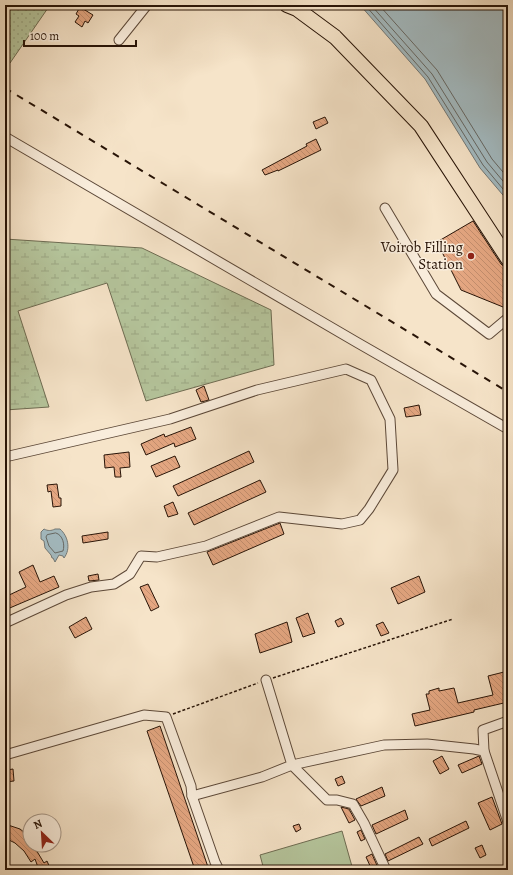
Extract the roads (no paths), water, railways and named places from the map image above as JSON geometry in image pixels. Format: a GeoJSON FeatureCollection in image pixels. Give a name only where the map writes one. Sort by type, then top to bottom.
{"type":"FeatureCollection","features":[{"type":"Feature","properties":{"kind":"highway"},"geometry":{"type":"LineString","coordinates":[[287,5],[297,9],[335,37],[422,126],[508,259]]}},
{"type":"Feature","properties":{"kind":"street"},"geometry":{"type":"LineString","coordinates":[[119,40],[147,5]]}},
{"type":"Feature","properties":{"kind":"street"},"geometry":{"type":"LineString","coordinates":[[5,137],[344,336],[508,429]]}},
{"type":"Feature","properties":{"kind":"street"},"geometry":{"type":"LineString","coordinates":[[385,208],[436,294],[489,334],[508,318]]}},
{"type":"Feature","properties":{"kind":"street"},"geometry":{"type":"LineString","coordinates":[[5,457],[170,419],[257,390],[346,369],[371,380],[390,419],[393,470],[369,509],[360,520],[342,524],[279,517],[206,546],[157,557],[141,556],[130,574],[114,584],[91,587],[66,595],[5,623]]}},
{"type":"Feature","properties":{"kind":"street"},"geometry":{"type":"LineString","coordinates":[[266,680],[292,765],[327,800],[337,800],[353,804],[364,822],[386,870]]}},
{"type":"Feature","properties":{"kind":"street"},"geometry":{"type":"LineString","coordinates":[[5,754],[144,715],[166,717],[191,786],[192,796],[219,870]]}},
{"type":"Feature","properties":{"kind":"street"},"geometry":{"type":"LineString","coordinates":[[508,721],[483,730],[484,751],[508,822]]}},
{"type":"Feature","properties":{"kind":"street"},"geometry":{"type":"LineString","coordinates":[[192,796],[262,777],[292,765],[384,745],[427,744],[474,748],[484,751]]}},
{"type":"Feature","properties":{"kind":"water"},"geometry":{"type":"Polygon","coordinates":[[[360,5],[508,5],[508,201],[480,168],[425,79],[360,5]]]}},
{"type":"Feature","properties":{"kind":"water"},"geometry":{"type":"Polygon","coordinates":[[[44,529],[60,529],[63,532],[68,543],[64,558],[63,556],[59,555],[55,562],[45,548],[44,541],[41,539],[41,532],[44,529]]]}},
{"type":"Feature","properties":{"kind":"railway"},"geometry":{"type":"LineString","coordinates":[[5,88],[508,392]]}},
{"type":"Feature","properties":{"kind":"place","name":"Voirob Filling Station"},"geometry":{"type":"Point","coordinates":[471,256]}}]}
